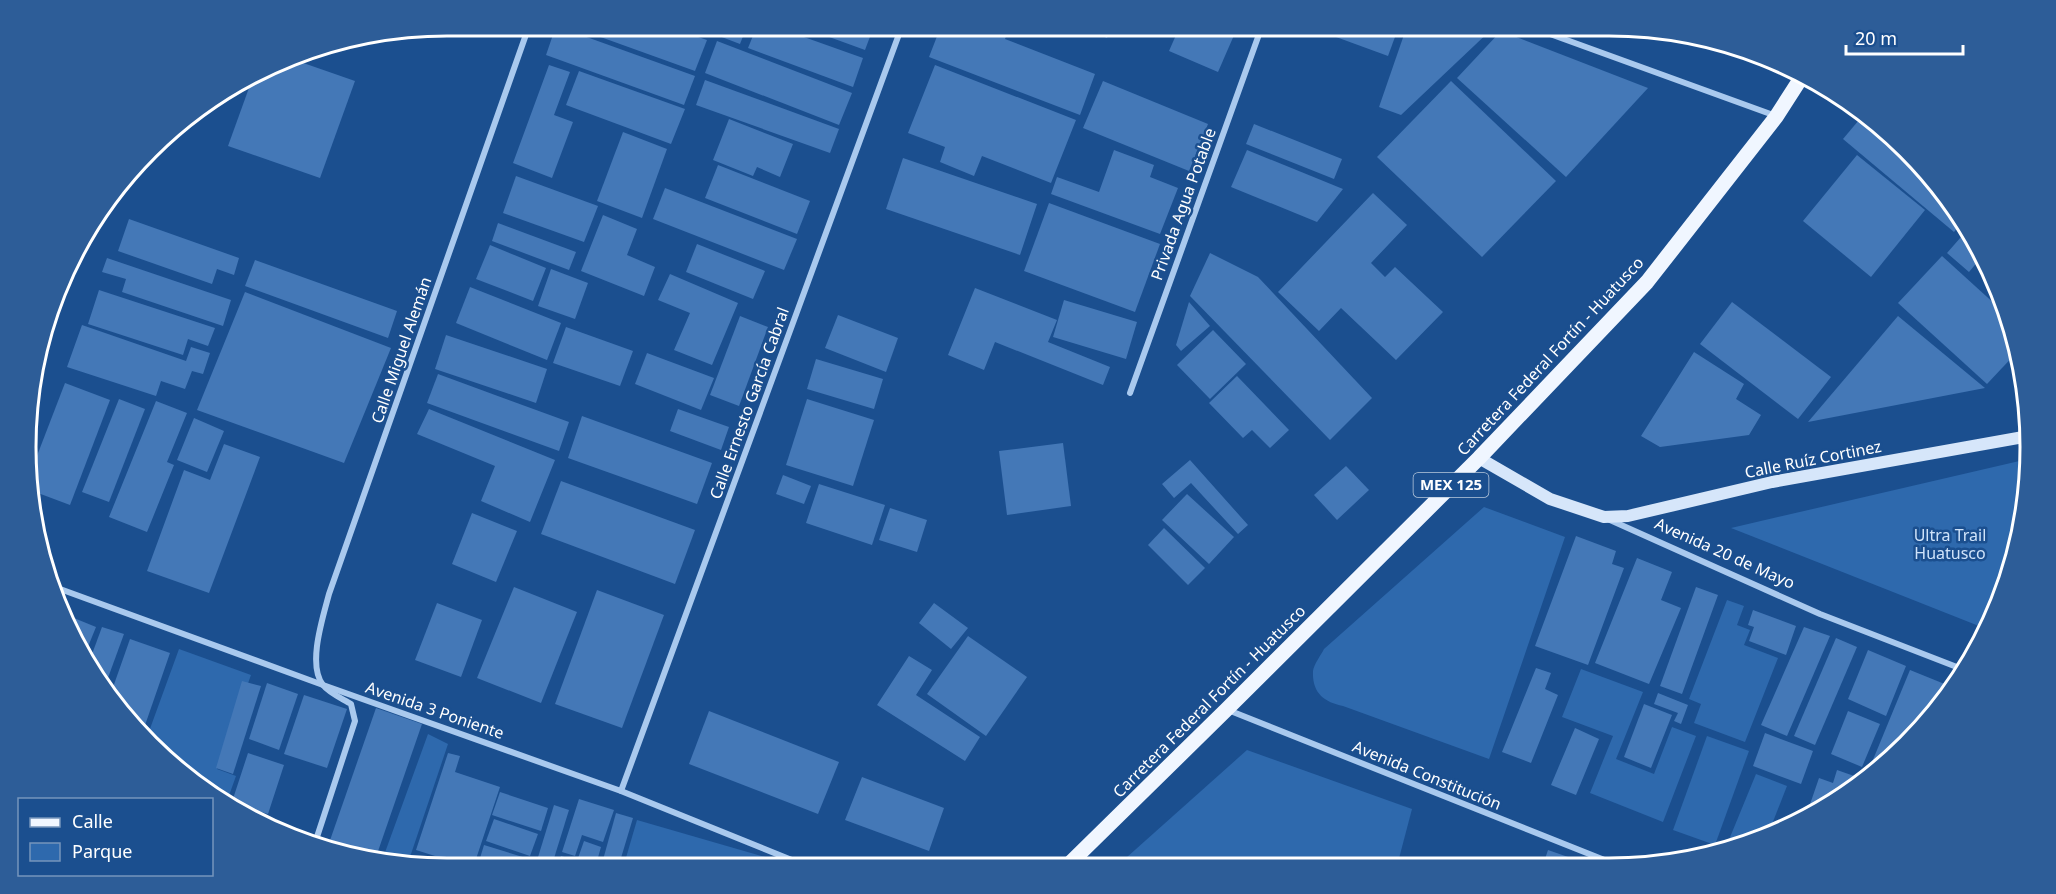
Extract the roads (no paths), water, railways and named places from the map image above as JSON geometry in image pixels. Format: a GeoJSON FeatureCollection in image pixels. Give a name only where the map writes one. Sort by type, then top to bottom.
{"type":"FeatureCollection","features":[{"type":"Feature","properties":{"kind":"main road","name":"Carretera Federal Fortín - Huatusco"},"geometry":{"type":"LineString","coordinates":[[1075,858],[1479,458],[1647,282],[1776,117],[1798,82]]}},
{"type":"Feature","properties":{"kind":"street","name":"Calle Miguel Alemán"},"geometry":{"type":"LineString","coordinates":[[323,685],[315,660],[329,594],[525,36]]}},
{"type":"Feature","properties":{"kind":"street","name":"Calle Ernesto García Cabral"},"geometry":{"type":"LineString","coordinates":[[621,791],[898,36]]}},
{"type":"Feature","properties":{"kind":"street","name":"Privada Agua Potable"},"geometry":{"type":"LineString","coordinates":[[1130,393],[1258,36]]}},
{"type":"Feature","properties":{"kind":"street"},"geometry":{"type":"LineString","coordinates":[[1555,36],[1776,117]]}},
{"type":"Feature","properties":{"kind":"street","name":"Calle Ruíz Cortinez"},"geometry":{"type":"LineString","coordinates":[[1604,517],[1628,516],[1772,482],[2020,438]]}},
{"type":"Feature","properties":{"kind":"street","name":"Avenida 20 de Mayo"},"geometry":{"type":"LineString","coordinates":[[1479,458],[1550,499],[1604,517],[1820,615],[1956,667]]}},
{"type":"Feature","properties":{"kind":"street","name":"Avenida 3 Poniente"},"geometry":{"type":"LineString","coordinates":[[62,590],[621,791],[787,858]]}},
{"type":"Feature","properties":{"kind":"street"},"geometry":{"type":"LineString","coordinates":[[317,837],[355,721],[351,704],[323,685]]}},
{"type":"Feature","properties":{"kind":"street","name":"Avenida Constitución"},"geometry":{"type":"LineString","coordinates":[[1227,709],[1600,858]]}},
{"type":"Feature","properties":{"kind":"park label","name":"Ultra Trail Huatusco"},"geometry":{"type":"Point","coordinates":[1950,544]}}]}
